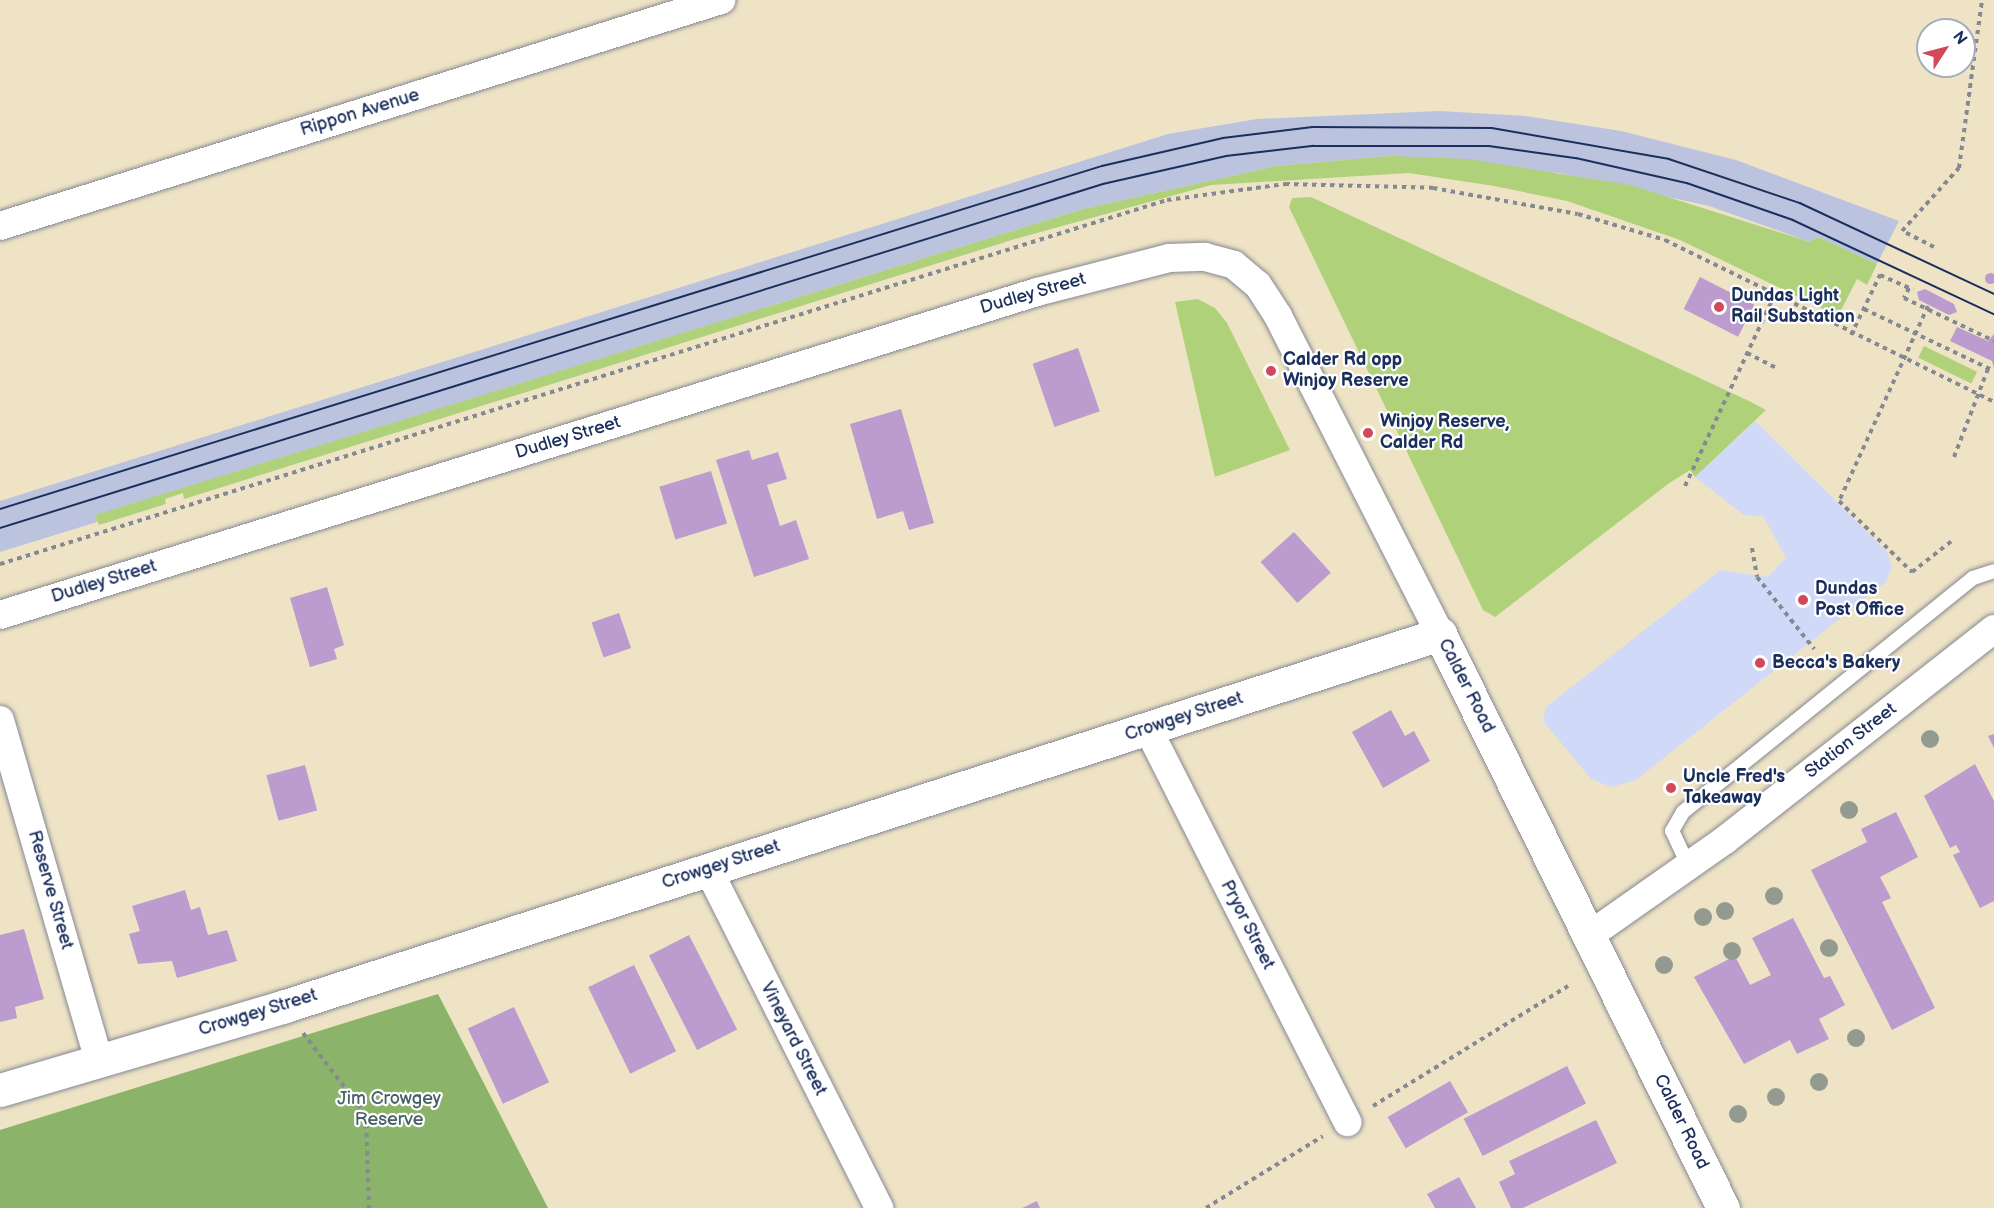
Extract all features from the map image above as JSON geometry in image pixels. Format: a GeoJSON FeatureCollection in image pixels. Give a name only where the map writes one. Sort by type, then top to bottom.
{"type":"FeatureCollection","features":[{"type":"Feature","properties":{"kind":"street","name":"Rippon Avenue"},"geometry":{"type":"LineString","coordinates":[[0,226],[721,0]]}},
{"type":"Feature","properties":{"kind":"street","name":"Calder Road"},"geometry":{"type":"LineString","coordinates":[[1138,265],[1205,257],[1234,265],[1258,285],[1440,634],[1724,1208]]}},
{"type":"Feature","properties":{"kind":"street","name":"Dudley Street"},"geometry":{"type":"LineString","coordinates":[[0,615],[1138,265]]}},
{"type":"Feature","properties":{"kind":"street","name":"Station Street"},"geometry":{"type":"LineString","coordinates":[[1590,935],[1689,867],[1994,629]]}},
{"type":"Feature","properties":{"kind":"street","name":"Crowgey Street"},"geometry":{"type":"LineString","coordinates":[[0,1090],[282,1006],[1440,634]]}},
{"type":"Feature","properties":{"kind":"street","name":"Reserve Street"},"geometry":{"type":"LineString","coordinates":[[0,720],[99,1061]]}},
{"type":"Feature","properties":{"kind":"street","name":"Pryor Street"},"geometry":{"type":"LineString","coordinates":[[1148,729],[1347,1122]]}},
{"type":"Feature","properties":{"kind":"street","name":"Vineyard Street"},"geometry":{"type":"LineString","coordinates":[[708,869],[879,1208]]}},
{"type":"Feature","properties":{"kind":"lane"},"geometry":{"type":"LineString","coordinates":[[1689,867],[1672,831],[1683,812],[1972,578],[1994,571]]}},
{"type":"Feature","properties":{"kind":"path"},"geometry":{"type":"LineString","coordinates":[[1934,247],[1902,231],[1959,168],[1982,0]]}},
{"type":"Feature","properties":{"kind":"path"},"geometry":{"type":"LineString","coordinates":[[1851,335],[1880,275],[1911,289],[1904,298],[1994,341]]}},
{"type":"Feature","properties":{"kind":"path"},"geometry":{"type":"LineString","coordinates":[[1685,486],[1774,296]]}},
{"type":"Feature","properties":{"kind":"path"},"geometry":{"type":"LineString","coordinates":[[1928,308],[1839,501],[1912,572],[1953,540]]}},
{"type":"Feature","properties":{"kind":"path"},"geometry":{"type":"LineString","coordinates":[[1864,309],[1994,371]]}},
{"type":"Feature","properties":{"kind":"path"},"geometry":{"type":"LineString","coordinates":[[1747,353],[1776,368]]}},
{"type":"Feature","properties":{"kind":"path"},"geometry":{"type":"LineString","coordinates":[[1954,457],[1988,369]]}},
{"type":"Feature","properties":{"kind":"path"},"geometry":{"type":"LineString","coordinates":[[1752,548],[1757,577],[1815,649]]}},
{"type":"Feature","properties":{"kind":"path"},"geometry":{"type":"LineString","coordinates":[[1206,1208],[1568,986]]}},
{"type":"Feature","properties":{"kind":"path"},"geometry":{"type":"LineString","coordinates":[[282,1006],[366,1114],[369,1208]]}},
{"type":"Feature","properties":{"kind":"shaded area"},"geometry":{"type":"Polygon","coordinates":[[[1439,111],[1526,116],[1621,131],[1736,160],[1899,221],[1877,264],[1818,237],[1810,242],[1709,206],[1559,173],[1390,156],[1276,166],[1083,209],[96,515],[97,522],[0,552],[0,501],[1168,134],[1257,119],[1439,111]]]}},
{"type":"Feature","properties":{"kind":"shaded area"},"geometry":{"type":"Polygon","coordinates":[[[1755,421],[1887,552],[1892,567],[1886,582],[1636,780],[1611,787],[1591,779],[1543,721],[1546,707],[1721,570],[1768,577],[1786,558],[1763,516],[1744,515],[1695,477],[1755,421]]]}},
{"type":"Feature","properties":{"kind":"green space"},"geometry":{"type":"Polygon","coordinates":[[[1390,156],[1468,159],[1630,185],[1810,242],[1818,237],[1877,264],[1867,285],[1857,279],[1838,316],[1680,240],[1567,201],[1494,186],[1409,173],[1211,185],[1015,239],[184,499],[183,493],[165,499],[166,504],[99,525],[95,515],[1083,209],[1276,166],[1390,156]]]}},
{"type":"Feature","properties":{"kind":"green space"},"geometry":{"type":"Polygon","coordinates":[[[1311,197],[1766,410],[1695,477],[1690,470],[1668,484],[1495,617],[1483,610],[1289,207],[1292,198],[1311,197]]]}},
{"type":"Feature","properties":{"kind":"green space"},"geometry":{"type":"Polygon","coordinates":[[[1198,299],[1215,308],[1227,323],[1290,450],[1215,477],[1175,302],[1198,299]]]}},
{"type":"Feature","properties":{"kind":"green space"},"geometry":{"type":"Polygon","coordinates":[[[1924,346],[1977,372],[1971,384],[1918,358],[1924,346]]]}},
{"type":"Feature","properties":{"kind":"green space","name":"Jim Crowgey Reserve"},"geometry":{"type":"Polygon","coordinates":[[[438,994],[548,1208],[0,1208],[0,1130],[438,994]]]}},
{"type":"Feature","properties":{"kind":"building"},"geometry":{"type":"Polygon","coordinates":[[[1990,273],[1994,274],[1994,282],[1990,283],[1986,282],[1985,278],[1986,274],[1990,273]]]}},
{"type":"Feature","properties":{"kind":"building","name":"Dundas Light Rail Substation"},"geometry":{"type":"Polygon","coordinates":[[[1700,277],[1754,305],[1738,337],[1684,309],[1700,277]]]}},
{"type":"Feature","properties":{"kind":"building"},"geometry":{"type":"Polygon","coordinates":[[[1925,289],[1954,304],[1957,312],[1949,315],[1919,300],[1917,292],[1925,289]]]}},
{"type":"Feature","properties":{"kind":"building"},"geometry":{"type":"Polygon","coordinates":[[[1957,327],[1988,341],[1994,334],[1994,368],[1992,361],[1950,341],[1957,327]]]}},
{"type":"Feature","properties":{"kind":"building"},"geometry":{"type":"Polygon","coordinates":[[[1078,348],[1100,411],[1054,427],[1033,364],[1078,348]]]}},
{"type":"Feature","properties":{"kind":"building"},"geometry":{"type":"Polygon","coordinates":[[[901,409],[934,523],[909,530],[903,511],[877,519],[850,424],[901,409]]]}},
{"type":"Feature","properties":{"kind":"building"},"geometry":{"type":"Polygon","coordinates":[[[749,450],[752,460],[778,452],[787,479],[767,485],[780,526],[796,520],[809,559],[754,577],[716,460],[749,450]]]}},
{"type":"Feature","properties":{"kind":"building"},"geometry":{"type":"Polygon","coordinates":[[[711,471],[727,524],[675,539],[659,487],[711,471]]]}},
{"type":"Feature","properties":{"kind":"building"},"geometry":{"type":"Polygon","coordinates":[[[1294,532],[1331,573],[1297,603],[1261,562],[1294,532]]]}},
{"type":"Feature","properties":{"kind":"building"},"geometry":{"type":"Polygon","coordinates":[[[327,587],[344,645],[334,649],[337,659],[310,667],[290,598],[327,587]]]}},
{"type":"Feature","properties":{"kind":"building"},"geometry":{"type":"Polygon","coordinates":[[[619,613],[631,648],[604,657],[592,622],[619,613]]]}},
{"type":"Feature","properties":{"kind":"building"},"geometry":{"type":"Polygon","coordinates":[[[1391,710],[1405,736],[1414,731],[1430,761],[1383,788],[1352,732],[1391,710]]]}},
{"type":"Feature","properties":{"kind":"building"},"geometry":{"type":"Polygon","coordinates":[[[1994,734],[1994,748],[1988,736],[1994,734]]]}},
{"type":"Feature","properties":{"kind":"building"},"geometry":{"type":"Polygon","coordinates":[[[1975,764],[1994,801],[1994,901],[1980,908],[1953,855],[1960,852],[1956,845],[1950,848],[1924,796],[1975,764]]]}},
{"type":"Feature","properties":{"kind":"building"},"geometry":{"type":"Polygon","coordinates":[[[305,765],[317,810],[279,821],[266,775],[305,765]]]}},
{"type":"Feature","properties":{"kind":"building"},"geometry":{"type":"Polygon","coordinates":[[[1896,812],[1918,857],[1880,877],[1891,898],[1882,902],[1935,1008],[1892,1030],[1811,870],[1867,842],[1861,829],[1896,812]]]}},
{"type":"Feature","properties":{"kind":"building"},"geometry":{"type":"Polygon","coordinates":[[[185,890],[191,910],[200,907],[208,935],[227,930],[237,961],[177,978],[172,961],[138,964],[129,934],[140,931],[132,906],[185,890]]]}},
{"type":"Feature","properties":{"kind":"building"},"geometry":{"type":"Polygon","coordinates":[[[1793,918],[1824,978],[1830,976],[1845,1005],[1819,1019],[1829,1039],[1797,1054],[1790,1040],[1744,1064],[1694,977],[1735,956],[1750,985],[1771,975],[1752,938],[1793,918]]]}},
{"type":"Feature","properties":{"kind":"building"},"geometry":{"type":"Polygon","coordinates":[[[24,929],[44,999],[15,1007],[17,1018],[0,1022],[0,935],[24,929]]]}},
{"type":"Feature","properties":{"kind":"building"},"geometry":{"type":"Polygon","coordinates":[[[689,935],[737,1029],[697,1050],[649,955],[689,935]]]}},
{"type":"Feature","properties":{"kind":"building"},"geometry":{"type":"Polygon","coordinates":[[[634,965],[676,1051],[630,1074],[588,987],[634,965]]]}},
{"type":"Feature","properties":{"kind":"building"},"geometry":{"type":"Polygon","coordinates":[[[514,1007],[549,1082],[503,1104],[468,1029],[514,1007]]]}},
{"type":"Feature","properties":{"kind":"building"},"geometry":{"type":"Polygon","coordinates":[[[1567,1066],[1586,1103],[1483,1156],[1464,1119],[1567,1066]]]}},
{"type":"Feature","properties":{"kind":"building"},"geometry":{"type":"Polygon","coordinates":[[[1450,1081],[1468,1112],[1406,1148],[1388,1117],[1450,1081]]]}},
{"type":"Feature","properties":{"kind":"building"},"geometry":{"type":"Polygon","coordinates":[[[1596,1120],[1617,1163],[1523,1208],[1511,1208],[1499,1182],[1515,1174],[1509,1161],[1596,1120]]]}},
{"type":"Feature","properties":{"kind":"building"},"geometry":{"type":"Polygon","coordinates":[[[1459,1177],[1476,1208],[1435,1208],[1427,1194],[1459,1177]]]}},
{"type":"Feature","properties":{"kind":"building"},"geometry":{"type":"Polygon","coordinates":[[[1037,1201],[1040,1208],[1022,1208],[1037,1201]]]}},
{"type":"Feature","properties":{"kind":"tram line"},"geometry":{"type":"LineString","coordinates":[[0,509],[1102,166],[1223,138],[1312,127],[1492,128],[1669,159],[1800,203],[1994,294]]}},
{"type":"Feature","properties":{"kind":"tram line"},"geometry":{"type":"LineString","coordinates":[[0,528],[1103,184],[1226,156],[1313,146],[1489,146],[1576,158],[1687,183],[1793,220],[1994,314]]}},
{"type":"Feature","properties":{"kind":"place","name":"Dundas Light Rail Substation"},"geometry":{"type":"Point","coordinates":[1719,307]}},
{"type":"Feature","properties":{"kind":"place","name":"Calder Rd opp Winjoy Reserve"},"geometry":{"type":"Point","coordinates":[1271,371]}},
{"type":"Feature","properties":{"kind":"place","name":"Winjoy Reserve, Calder Rd"},"geometry":{"type":"Point","coordinates":[1368,433]}},
{"type":"Feature","properties":{"kind":"place","name":"Dundas Post Office"},"geometry":{"type":"Point","coordinates":[1803,600]}},
{"type":"Feature","properties":{"kind":"place","name":"Becca's Bakery"},"geometry":{"type":"Point","coordinates":[1760,663]}},
{"type":"Feature","properties":{"kind":"place","name":"Uncle Fred's Takeaway"},"geometry":{"type":"Point","coordinates":[1671,788]}}]}
